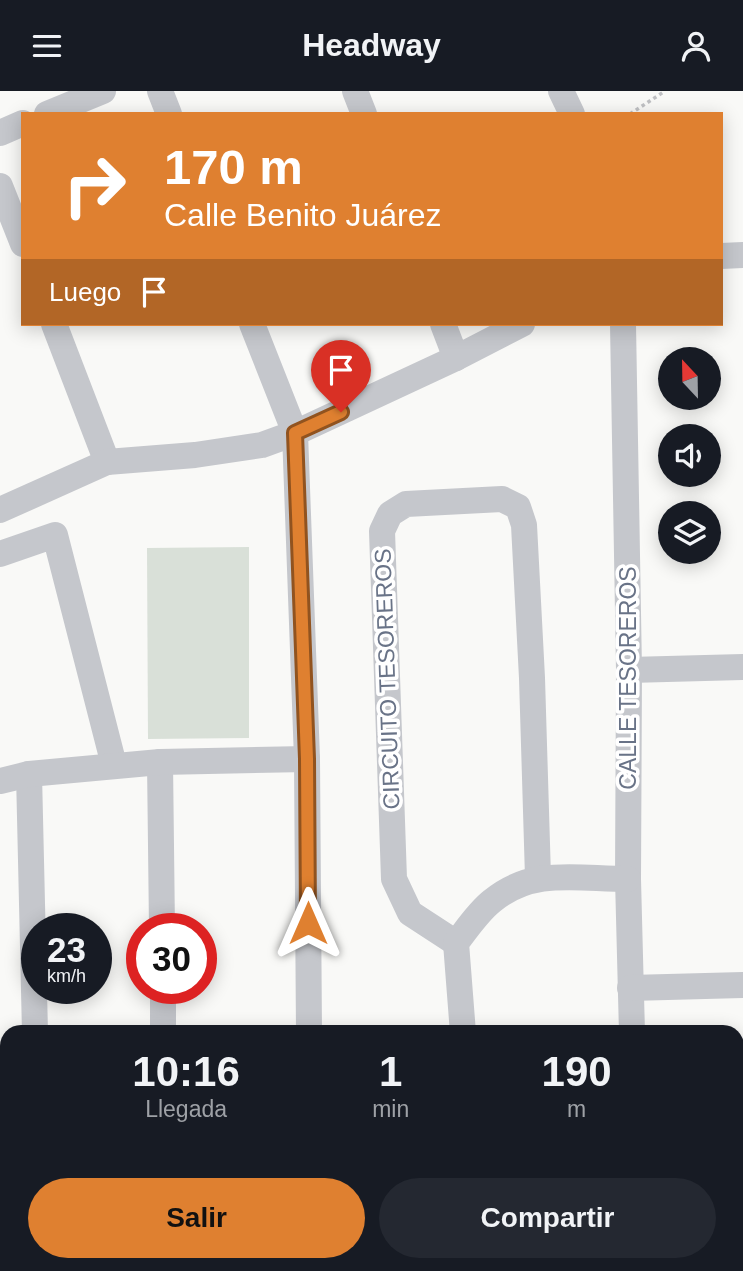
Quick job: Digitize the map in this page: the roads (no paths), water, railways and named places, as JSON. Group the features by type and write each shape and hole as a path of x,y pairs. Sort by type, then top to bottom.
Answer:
{"street":[{"path":"52,112 103,91"},
{"path":"160,91 168,112"},
{"path":"355,91 362,112"},
{"path":"562,91 571,112"},
{"path":"0,132 21,124"},
{"path":"0,186 21,239"},
{"path":"723,256 743,255"},
{"path":"55,326 107,462"},
{"path":"253,326 295,433 307,759 309,1025"},
{"path":"444,326 457,358"},
{"path":"0,510 107,462 195,456 262,445 295,433 457,358 518,326"},
{"name":"CALLE TESOREROS","path":"623,326 632,1025"},
{"name":"CIRCUITO TESOREROS","path":"456,943 410,913 394,880 382,531 390,514 406,504 502,499 518,507 524,525 538,877"},
{"path":"0,554 55,535 114,765"},
{"path":"629,670 743,667"},
{"path":"1,773 29,774 160,762 307,759"},
{"path":"160,762 162,913"},
{"path":"29,774 35,1025"},
{"path":"462,1025 456,943 490,902 513,885 538,877 628,879"},
{"path":"631,988 743,985"},
{"path":"163,1004 163,1025"}]}
